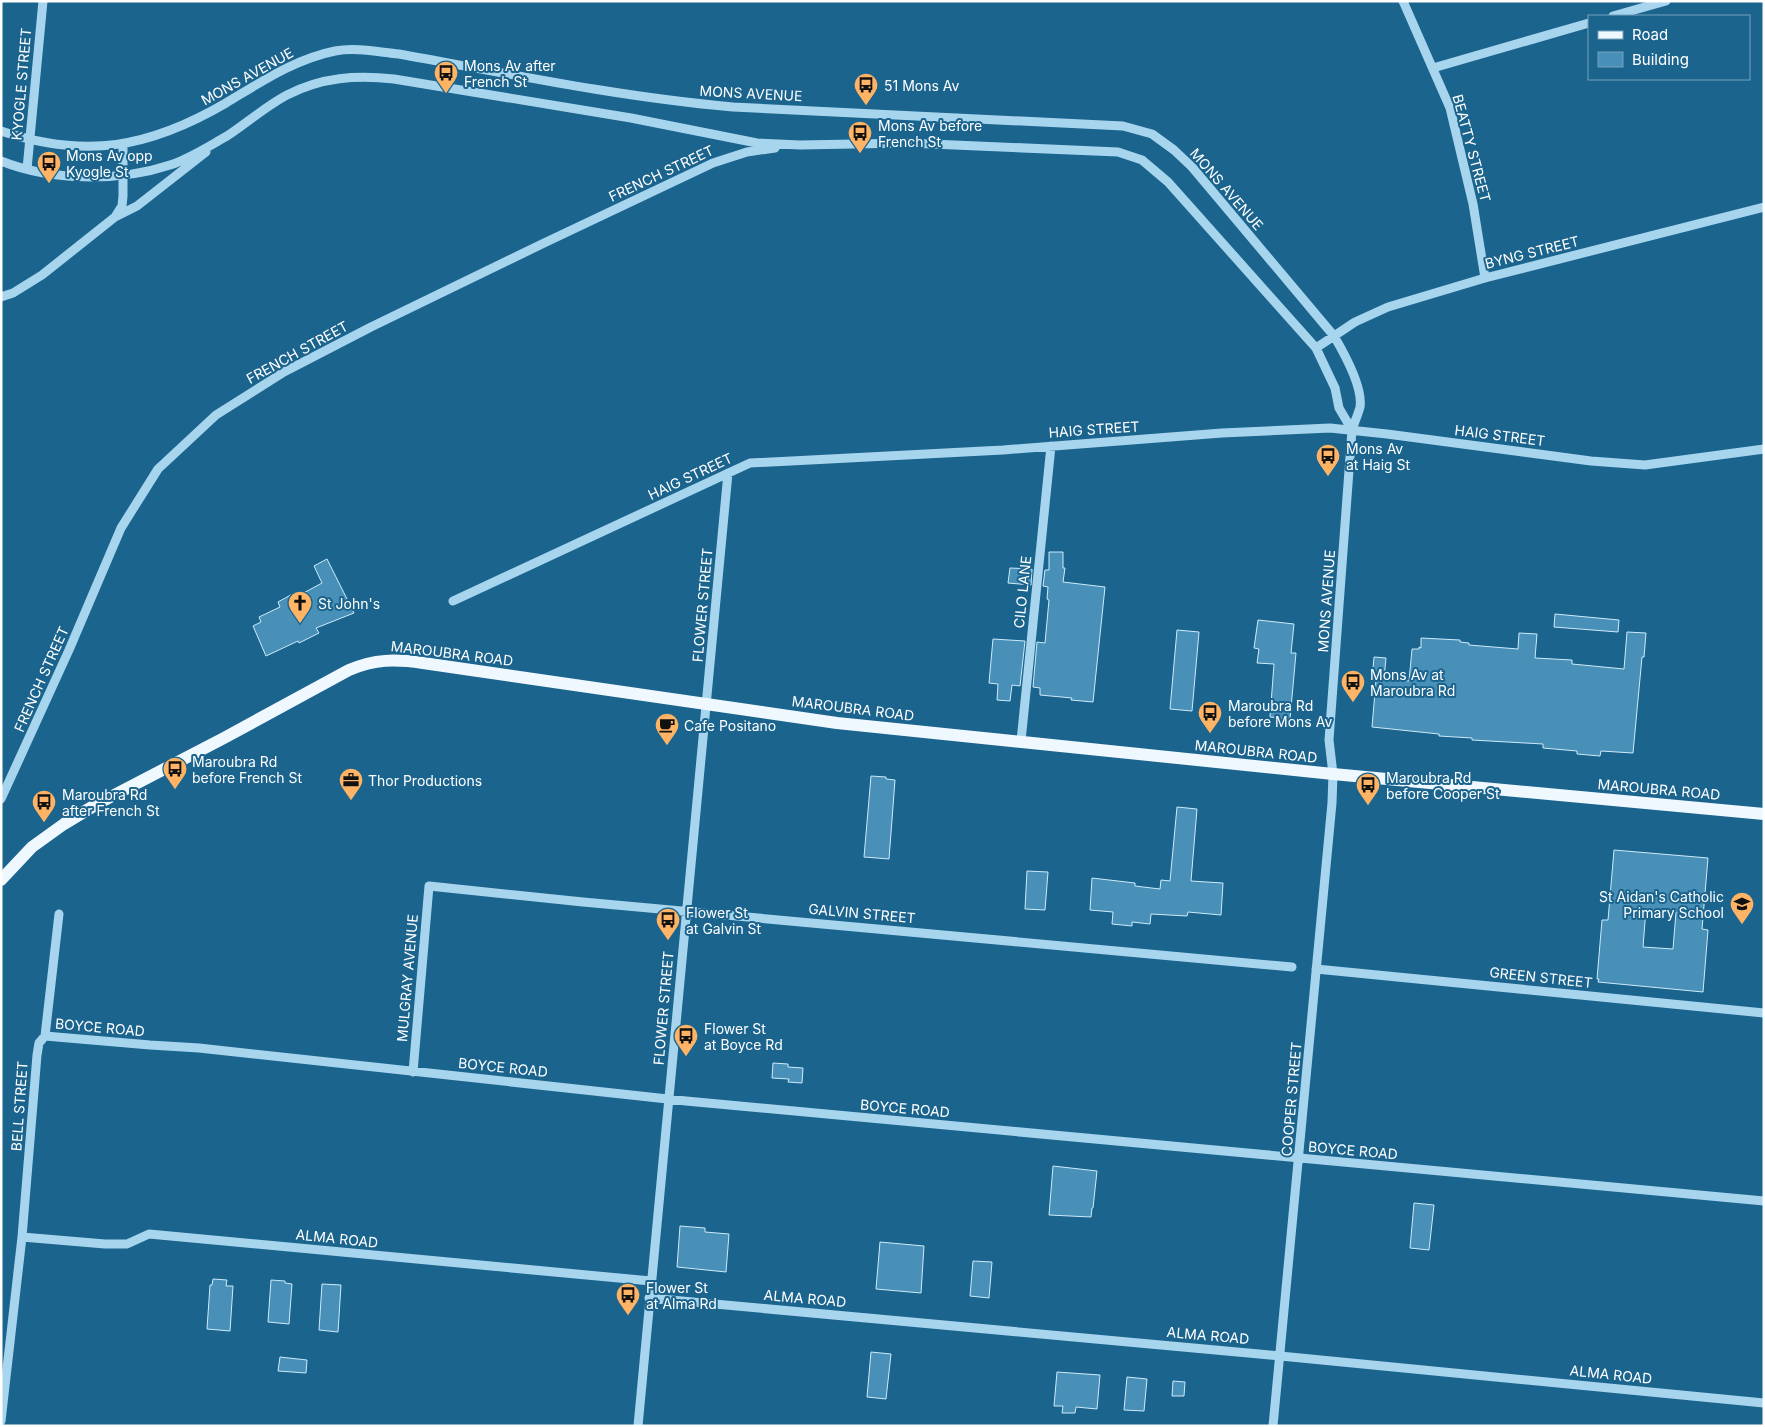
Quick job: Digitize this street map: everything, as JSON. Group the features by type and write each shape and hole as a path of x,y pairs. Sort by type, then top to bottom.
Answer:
{"main road":[{"name":"MAROUBRA ROAD","path":"1,880 32,848 64,824 97,804 364,664 384,660 423,662 837,723 1333,774 1764,814"}],"street":[{"name":"KYOGLE STREET","path":"27,169 42,1"},
{"name":"BEATTY STREET","path":"1403,1 1433,68 1452,118 1473,204 1485,278"},
{"path":"1617,15 1666,1"},
{"path":"1433,68 1588,23"},
{"name":"MONS AVENUE","path":"1,131 30,140 63,146 95,147 123,144 161,134 193,121 274,73 304,59 337,51 356,50 399,54 672,102 733,107 1123,126 1152,134 1174,150 1192,167 1334,336 1349,361 1358,391 1360,406 1352,430 1329,740 1333,774"},
{"path":"1,297 12,293 42,275 115,217 137,206 228,135 286,96 319,82 357,76 394,79 631,118 757,143 800,145 901,143 1087,150 1118,152 1142,160 1168,182 1316,348 1334,388 1339,408 1352,430"},
{"path":"1,160 27,169 72,176 123,175 146,172 171,165 228,135"},
{"path":"115,217 122,206 123,144"},
{"name":"FRENCH STREET","path":"1,799 70,650 121,528 158,470 216,415 284,372 371,327 713,163 746,152 800,145"},
{"name":"BYNG STREET","path":"1316,348 1355,322 1388,307 1485,278 1764,207"},
{"name":"HAIG STREET","path":"453,601 750,463 1051,446 1222,433 1330,428 1591,461 1645,465 1764,449"},
{"name":"CILO LANE","path":"1021,741 1051,446"},
{"name":"FLOWER STREET","path":"638,1426 728,474"},
{"name":"COOPER STREET","path":"1273,1426 1333,774"},
{"name":"GALVIN STREET","path":"429,886 686,912 1292,967"},
{"name":"MULGRAY AVENUE","path":"413,1072 429,886"},
{"name":"BELL STREET","path":"1,1421 22,1236 37,1055 39,1044 45,1036 59,914"},
{"name":"GREEN STREET","path":"1316,969 1764,1013"},
{"name":"BOYCE ROAD","path":"45,1036 209,1048 413,1072 669,1098 1299,1159 1764,1201"},
{"name":"ALMA ROAD","path":"22,1236 105,1244 127,1244 149,1234 651,1281"},
{"name":"ALMA ROAD","path":"649,1298 1764,1403"}],"building":[{"path":"1049,552 1063,552 1063,568 1065,568 1063,582 1105,587 1093,702 1040,695 1040,688 1033,687 1037,642 1045,643 1049,600 1047,599 1048,587 1043,586 1045,570 1049,570"},
{"path":"327,559 354,613 316,628 319,633 266,656 253,626 261,622 259,617 280,607 278,602 296,592 298,596 322,583 314,566"},
{"path":"1010,568 1032,569 1031,585 1008,583"},
{"path":"1555,614 1619,620 1618,632 1554,627"},
{"path":"1258,620 1294,624 1291,653 1296,653 1290,719 1270,717 1274,664 1257,663 1259,649 1254,648"},
{"path":"1177,630 1199,632 1192,711 1170,709"},
{"path":"1627,632 1646,633 1633,753 1601,751 1600,756 1577,754 1577,751 1543,748 1543,744 1472,740 1472,738 1439,736 1439,734 1372,727 1376,680 1372,680 1374,657 1386,658 1384,679 1409,681 1412,649 1421,648 1421,638 1460,640 1460,642 1469,643 1469,645 1518,649 1519,633 1537,634 1535,658 1572,660 1572,664 1624,669"},
{"path":"993,639 1025,641 1020,686 1012,685 1010,701 997,700 998,684 989,683"},
{"path":"871,776 895,780 889,859 864,857"},
{"path":"1177,807 1197,809 1191,881 1223,883 1221,915 1188,912 1187,916 1151,914 1150,924 1132,922 1132,926 1112,924 1113,912 1090,910 1092,878 1135,883 1135,886 1160,889 1161,880 1170,881"},
{"path":"1614,850 1708,858 1702,929 1708,930 1703,992 1598,982 1602,920 1608,920","holes":["1646,909 1676,912 1673,949 1643,947"]},
{"path":"1027,871 1048,872 1045,910 1025,909"},
{"path":"773,1063 803,1068 802,1083 788,1082 789,1079 772,1078"},
{"path":"1053,1166 1097,1171 1091,1217 1049,1215"},
{"path":"1414,1203 1434,1205 1429,1250 1410,1248"},
{"path":"680,1226 705,1228 705,1232 729,1234 726,1272 677,1267"},
{"path":"880,1242 924,1246 921,1293 876,1289"},
{"path":"973,1261 992,1262 989,1298 970,1296"},
{"path":"213,1279 227,1280 226,1286 233,1286 230,1331 207,1329 210,1285 212,1285"},
{"path":"271,1280 285,1281 285,1283 292,1284 289,1324 268,1322"},
{"path":"322,1284 341,1285 338,1332 319,1330"},
{"path":"871,1352 891,1354 886,1399 867,1397"},
{"path":"280,1357 307,1360 306,1373 278,1371"},
{"path":"1057,1372 1100,1375 1097,1409 1076,1407 1075,1413 1062,1413 1063,1406 1054,1406"},
{"path":"1127,1377 1147,1379 1144,1411 1124,1410"},
{"path":"1173,1381 1185,1382 1184,1396 1172,1396"}],"place":[{"name":"Mons Av after French St","path":"446,94"},
{"name":"51 Mons Av","path":"866,106"},
{"name":"Mons Av before French St","path":"860,154"},
{"name":"Mons Av opp Kyogle St","path":"49,184"},
{"name":"Mons Av at Haig St","path":"1328,477"},
{"name":"St John's","path":"300,624"},
{"name":"Mons Av at Maroubra Rd","path":"1353,703"},
{"name":"Maroubra Rd before Mons Av","path":"1210,734"},
{"name":"Cafe Positano","path":"667,746"},
{"name":"Maroubra Rd before French St","path":"175,790"},
{"name":"Thor Productions","path":"351,801"},
{"name":"Maroubra Rd before Cooper St","path":"1368,806"},
{"name":"Maroubra Rd after French St","path":"44,823"},
{"name":"St Aidan's Catholic Primary School","path":"1742,925"},
{"name":"Flower St at Galvin St","path":"668,941"},
{"name":"Flower St at Boyce Rd","path":"686,1057"},
{"name":"Flower St at Alma Rd","path":"628,1316"}]}
